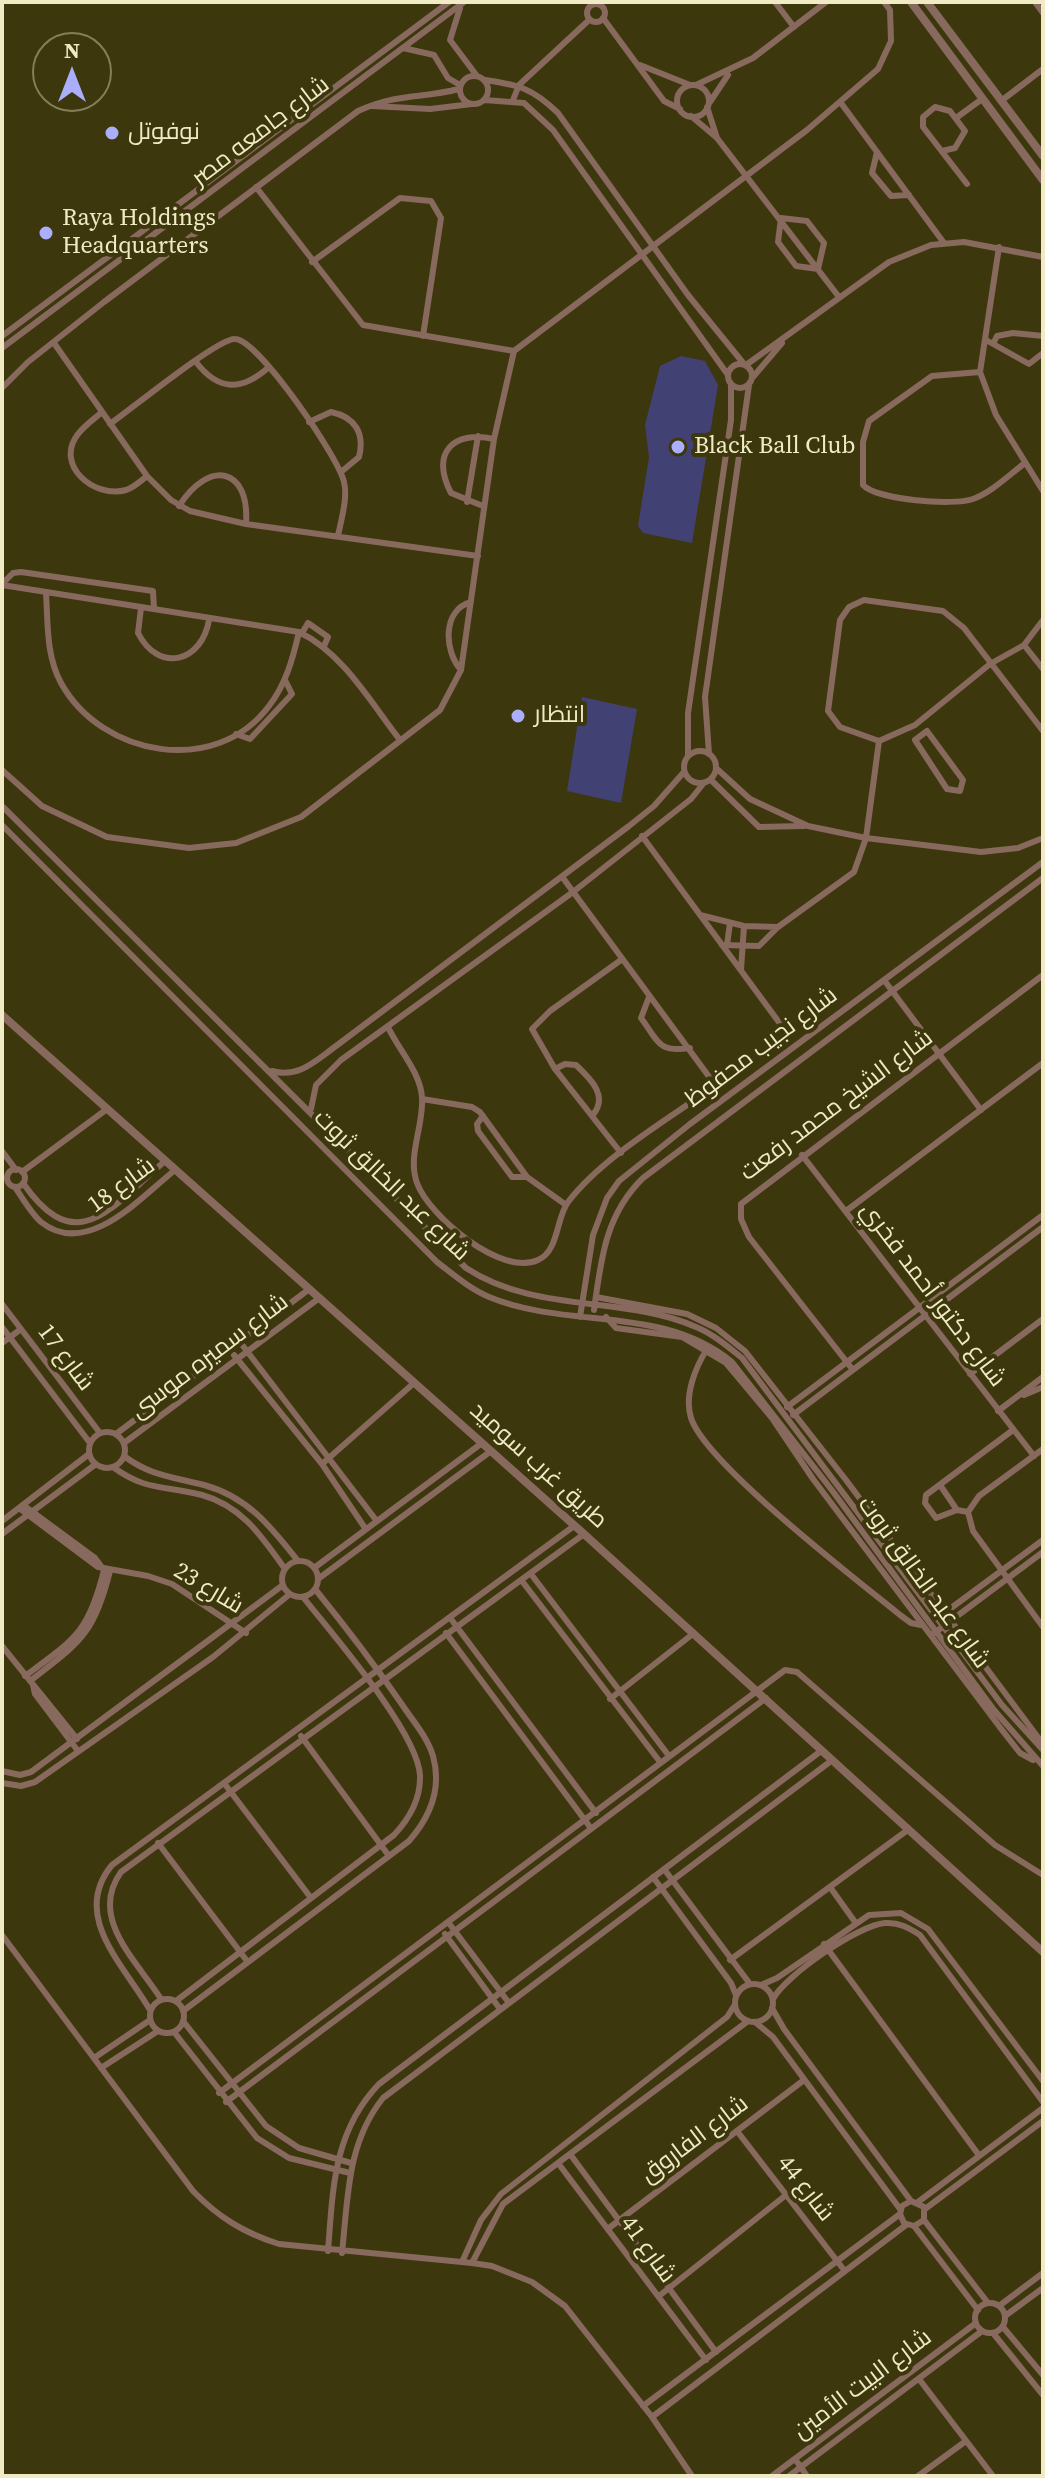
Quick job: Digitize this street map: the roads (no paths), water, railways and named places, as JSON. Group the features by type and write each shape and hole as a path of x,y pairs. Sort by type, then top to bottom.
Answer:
{"street":[{"name":"شارع جامعه مصر","path":"2,336 449,2"},
{"name":"شارع جامعه مصر","path":"2,348 464,2"},
{"path":"464,2 455,15 450,40 477,76"},
{"path":"775,2 794,27"},
{"path":"680,109 678,94 693,85 730,72 826,2"},
{"path":"2,770 42,806 107,837 189,848 236,843 301,817 440,710 461,670 494,439 514,351 841,103 887,56 892,24 884,2"},
{"path":"911,2 1043,180"},
{"path":"927,2 1042,153"},
{"path":"1035,2 1043,13"},
{"path":"589,20 588,8 597,3 604,9 603,18 664,101 691,116 717,138 839,297"},
{"path":"589,20 595,22 603,18"},
{"path":"513,100 519,85 589,20"},
{"path":"403,48 434,55 448,78 460,87 462,97 472,104"},
{"path":"640,65 705,90 717,138"},
{"path":"1001,101 1043,69"},
{"path":"691,116 701,114 730,72"},
{"path":"2,388 54,343 256,187 369,106 387,98 431,96 460,87 469,76 519,85 538,93 558,113 652,245 753,377"},
{"path":"484,100 488,93 485,80"},
{"path":"956,118 982,99"},
{"path":"269,1070 282,1074 301,1071 332,1049 563,878 654,806 684,772 688,755 688,713 731,420 728,375 553,130 524,103 484,100 457,109 369,106"},
{"path":"841,103 944,243"},
{"path":"942,151 955,148 964,138 965,131 956,118 940,107 930,109 923,117 923,127 967,184"},
{"path":"877,152 872,173 891,196 909,195"},
{"path":"1022,153 1042,153"},
{"path":"256,187 363,325 514,351"},
{"path":"312,262 400,198 431,201 441,218 423,336"},
{"path":"781,218 778,242 796,266 818,269"},
{"path":"781,218 807,221 824,243 818,269"},
{"path":"728,375 733,366 745,365 785,340 889,262 944,243 999,247 1043,257"},
{"path":"999,247 990,341 980,372 996,415 1043,491"},
{"path":"990,341 996,336 1013,333 1043,336"},
{"path":"110,424 232,338 249,344 309,422 341,472 345,488 338,536"},
{"path":"785,340 749,385 705,697 709,754 716,768 738,790 778,814 808,826 866,838 998,852 1043,838"},
{"path":"990,341 1029,364 1043,353"},
{"path":"54,343 147,476 179,506 202,516 246,524 478,556"},
{"path":"196,362 205,374 230,387 249,383 269,367"},
{"path":"980,372 932,376 869,421 863,442 863,485 879,496 966,501 983,494 1025,463"},
{"path":"731,385 742,389 749,385"},
{"path":"102,412 77,434 72,445 73,466 79,476 95,488 118,491 128,490 147,476"},
{"path":"309,422 331,412 354,422 360,432 359,457 341,472"},
{"path":"483,506 451,493 441,472 442,463 458,440 478,436 494,439"},
{"path":"467,502 478,436"},
{"path":"1035,477 1043,471"},
{"path":"179,506 197,481 215,475 230,479 240,488 248,505 246,524"},
{"path":"2,585 13,573 21,572 153,591 154,609"},
{"path":"2,585 301,633 324,646 400,740"},
{"path":"46,593 47,635 62,684 98,724 142,747 168,752 198,748 236,734 269,706 285,680 301,633 308,623 328,637 324,646"},
{"path":"1043,620 1024,645 990,664 915,725 879,741 840,727 828,711 840,620 849,607 864,600 943,611 964,628 990,664 1043,731"},
{"path":"461,670 448,650 452,615 458,606 471,602"},
{"path":"141,608 137,620 144,645 166,658 179,658 199,646 207,634 209,620"},
{"path":"1024,645 1043,669"},
{"path":"236,734 250,739 260,733 292,694 285,680"},
{"path":"915,725 921,734"},
{"path":"927,731 963,780 960,791 947,789 915,740 921,734 927,731"},
{"path":"725,945 744,948 763,944 778,927 854,872 866,838 879,741"},
{"path":"688,755 701,751 709,754"},
{"path":"311,1111 316,1085 341,1060 573,892 691,799 703,784 711,780 716,768"},
{"path":"684,772 691,781 703,784"},
{"path":"711,780 759,827 808,826"},
{"path":"732,798 738,790"},
{"name":"شارع عبد الخالق ثروت","path":"2,806 466,1268 501,1286 672,1319 697,1327 742,1358 786,1408 941,1616 1002,1705 1043,1750"},
{"name":"شارع عبد الخالق ثروت","path":"2,825 437,1262 489,1297 580,1317 606,1317 668,1327 712,1346 732,1362 925,1626 1019,1742 1042,1765"},
{"path":"642,836 781,1025"},
{"name":"شارع نجيب محفوظ","path":"580,1317 598,1216 619,1181 1043,862"},
{"path":"388,1027 416,1077 422,1099 415,1159 417,1183 431,1203 467,1239 490,1254 511,1261 534,1262 549,1250 566,1205 621,1153 708,1087 710,1074 621,960 563,878"},
{"name":"شارع نجيب محفوظ","path":"593,1318 605,1239 630,1191 1043,878"},
{"path":"700,915 744,926 778,927"},
{"path":"725,945 730,923"},
{"path":"741,970 744,926"},
{"path":"495,927 502,941"},
{"path":"621,960 533,1026 535,1039 555,1069 621,1153"},
{"path":"151,977 162,965"},
{"name":"شارع الشيخ محمد رفعت","path":"853,1370 749,1237 741,1219 745,1198 1043,976"},
{"path":"884,980 981,1110"},
{"path":"649,997 641,1018 664,1047 672,1051 690,1048"},
{"name":"طريق غرب سوميد","path":"2,1015 694,1633 1043,1952"},
{"path":"332,1049 341,1060"},
{"path":"846,1211 1043,1063"},
{"path":"555,1069 565,1064 576,1065 600,1094 601,1103 592,1116"},
{"path":"422,1099 472,1107 483,1116 527,1177 566,1205"},
{"path":"4,1181 107,1109"},
{"path":"483,1116 477,1124 478,1131 501,1164 512,1177 527,1177"},
{"path":"2,1151 19,1171 23,1183 14,1187"},
{"name":"شارع دكتور أحمد فخري","path":"802,1155 1034,1456"},
{"name":"شارع 18","path":"23,1183 47,1214 74,1223 87,1221 111,1207 165,1161"},
{"name":"شارع 18","path":"4,1181 14,1187 39,1220 50,1228 73,1234 86,1233 118,1216 175,1170"},
{"path":"606,1317 616,1328 682,1337 707,1349 726,1363 774,1417 1043,1215"},
{"path":"779,1425 1043,1227"},
{"name":"شارع سميره موسى","path":"116,1434 308,1290"},
{"path":"596,1297 702,1320 745,1351 786,1408"},
{"name":"شارع سميره موسى","path":"124,1443 318,1299"},
{"name":"شارع 17","path":"2,1304 100,1433"},
{"path":"2,1327 13,1318"},
{"path":"970,1374 1043,1319"},
{"name":"شارع 17","path":"2,1327 90,1443"},
{"path":"2,1343 21,1329"},
{"path":"240,1342 331,1456 376,1520"},
{"path":"230,1349 322,1464 365,1528"},
{"path":"707,1349 697,1364 689,1398 690,1415 708,1447 802,1534 911,1623 925,1626 941,1616 1043,1540"},
{"path":"998,1411 1043,1377"},
{"path":"322,1464 414,1383"},
{"path":"1013,1399 1043,1387"},
{"path":"287,1421 297,1414"},
{"path":"968,1512 957,1510 936,1518 925,1503 926,1495 1013,1430"},
{"path":"113,1467 124,1456 124,1443 116,1434 100,1433 90,1443 89,1454 96,1464 113,1467 150,1487 204,1496 232,1508 255,1527 285,1569 283,1585 290,1594 303,1597 366,1679 371,1687 403,1733 417,1761 419,1788 411,1814 381,1846 176,2001 161,1999 116,1933 107,1906 113,1882 121,1872 302,1737 371,1687 383,1678 448,1635 584,1534"},
{"path":"314,1568 482,1443"},
{"path":"1043,1449 979,1496 968,1512 973,1531 1043,1627"},
{"path":"318,1579 491,1451"},
{"path":"2,1521 89,1454"},
{"path":"124,1456 164,1478 204,1485 236,1498 265,1518 298,1561 314,1568 318,1579 315,1589 303,1597"},
{"path":"2,1534 96,1464"},
{"path":"940,1485 957,1510"},
{"path":"21,1507 107,1570 93,1610 81,1631 29,1681"},
{"path":"158,2031 150,2020 150,2010 103,1938 94,1907 104,1874 152,1835 441,1627 574,1526"},
{"path":"933,1634 1043,1552"},
{"path":"285,1569 298,1561"},
{"name":"شارع 23","path":"107,1570 148,1576 172,1584 246,1633"},
{"path":"531,1574 669,1756"},
{"path":"522,1581 660,1762"},
{"path":"2,1771 20,1775 31,1772 283,1585"},
{"path":"183,2011 409,1841 428,1816 436,1786 432,1756 415,1724 378,1670 315,1589"},
{"path":"2,1783 21,1786 35,1782 246,1633 290,1594"},
{"path":"556,1623 565,1617"},
{"path":"451,1619 601,1818"},
{"path":"946,1624 1043,1744"},
{"path":"441,1627 590,1827"},
{"path":"610,1699 694,1633"},
{"path":"575,1649 583,1642"},
{"path":"2,1646 80,1749"},
{"path":"219,2093 785,1670 797,1672 995,1845 1043,1875"},
{"path":"226,2102 601,1818 766,1698"},
{"path":"631,1724 640,1718"},
{"path":"403,1733 415,1724"},
{"path":"296,1729 389,1856"},
{"path":"328,2251 336,2159 349,2124 367,2096 821,1751"},
{"path":"417,1761 432,1756"},
{"path":"342,2253 351,2163 361,2130 383,2098 831,1761"},
{"path":"224,1783 311,1898"},
{"path":"730,1960 909,1829"},
{"path":"152,1835 247,1961"},
{"path":"664,1869 750,1984"},
{"path":"462,2262 494,2202 556,2149 727,2017 734,2006 736,1995 731,1983 653,1877"},
{"path":"336,1879 344,1890"},
{"path":"830,1887 855,1922"},
{"path":"736,1995 750,1984 761,1985 855,1922 885,1912 916,1919 928,1929 995,2013 1043,2081"},
{"path":"448,1922 509,2003"},
{"path":"472,2263 497,2211 564,2158 752,2022 766,2018 782,1985 829,1951 873,1925 898,1924 920,1935 1043,2102"},
{"path":"440,1928 500,2009"},
{"path":"2,1935 193,2191 213,2212 256,2236 342,2253 472,2263 512,2273 550,2293 565,2306 652,2417 692,2476"},
{"path":"824,1944 978,2154"},
{"path":"761,1985 773,1999"},
{"path":"150,2010 161,1999"},
{"path":"176,2001 183,2011 183,2021 238,2092 276,2134 299,2148 351,2163"},
{"path":"734,2006 739,2015 773,2037 900,2212 978,2310"},
{"path":"772,2008 784,2029 915,2201 925,2209"},
{"path":"985,2020 995,2013"},
{"path":"94,2058 150,2020"},
{"path":"174,2032 183,2021"},
{"path":"101,2068 158,2031 174,2032"},
{"path":"174,2032 247,2130 289,2158 350,2173"},
{"name":"شارع الفاروق","path":"609,2228 804,2080"},
{"path":"643,2406 836,2259 1043,2108"},
{"path":"993,2333 1003,2327 1005,2316 999,2306 988,2303 924,2220 925,2209 1043,2121"},
{"name":"شارع 44","path":"737,2131 844,2270"},
{"path":"556,2149 564,2158"},
{"name":"شارع 41","path":"564,2158 619,2220 669,2288 711,2356"},
{"name":"شارع 41","path":"564,2158 609,2228 659,2296 711,2356"},
{"path":"659,2296 786,2195"},
{"path":"652,2417 844,2270 910,2225 924,2220"},
{"path":"999,2306 1043,2273"},
{"path":"1005,2316 1043,2288"},
{"path":"988,2303 978,2310 976,2323 982,2331 993,2333 1043,2395"},
{"name":"شارع البيت الأمين","path":"772,2476 976,2323"},
{"path":"1003,2327 1043,2375"},
{"name":"شارع البيت الأمين","path":"791,2475 982,2331"},
{"path":"711,2356 719,2364"},
{"path":"919,2379 993,2476"},
{"path":"918,2476 966,2441"},
{"path":"795,2459 807,2476"},
{"path":"785,2466 791,2475"}],"place":[{"name":"نوفوتل","path":"112,133"},
{"name":"Raya Holdings Headquarters","path":"46,233"},
{"name":"Black Ball Club","path":"678,447"},
{"name":"انتظار","path":"518,716"}]}
